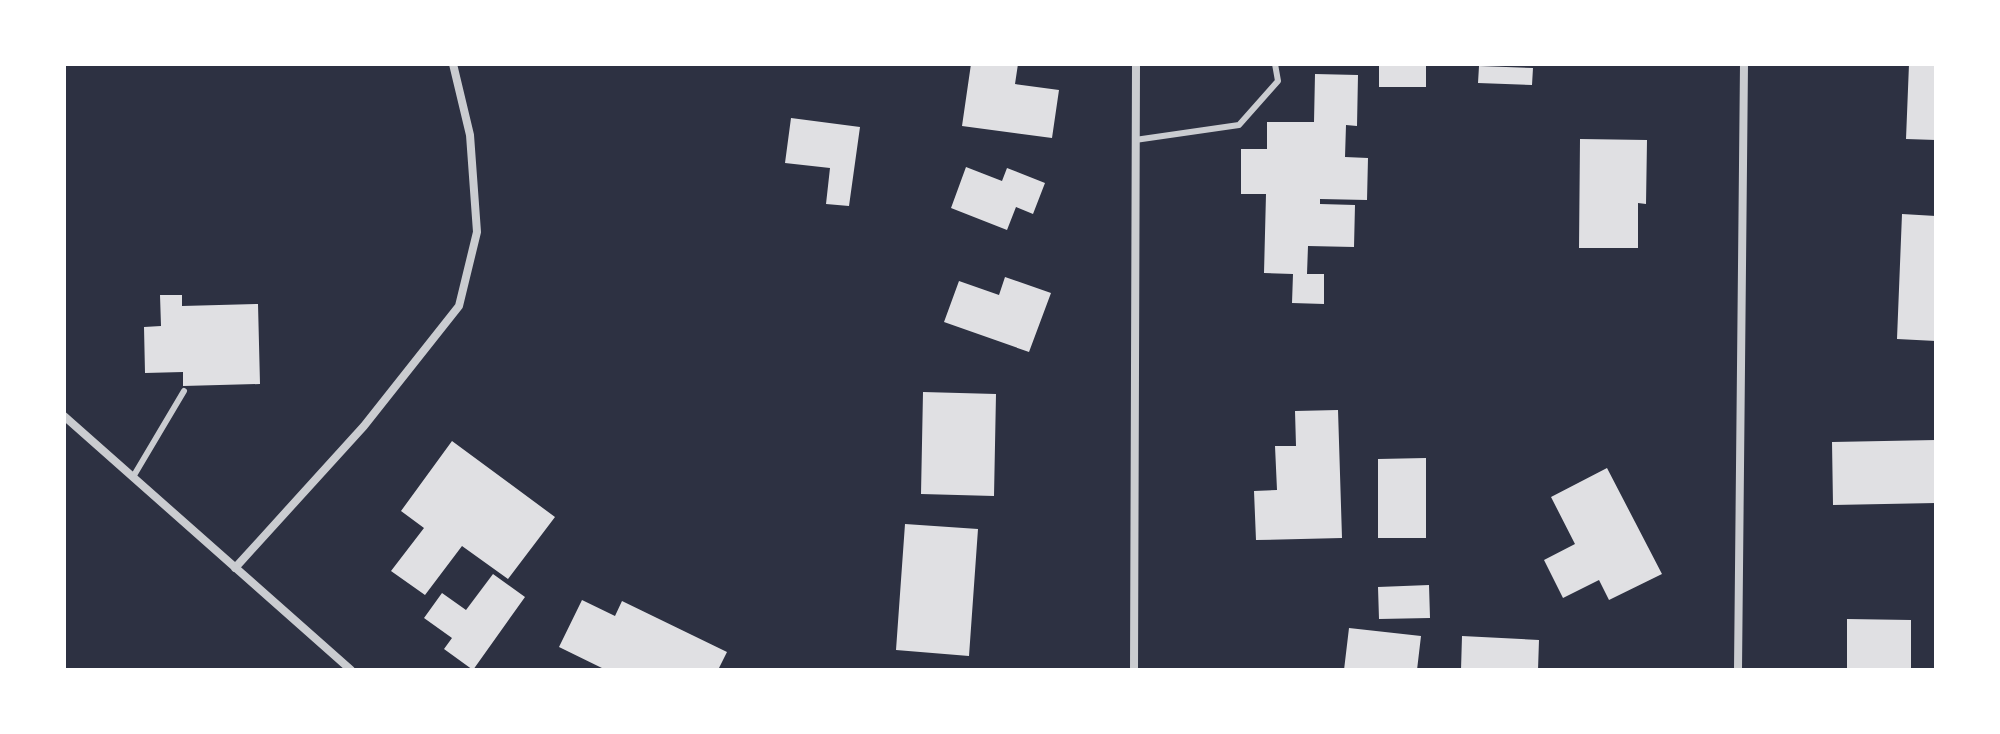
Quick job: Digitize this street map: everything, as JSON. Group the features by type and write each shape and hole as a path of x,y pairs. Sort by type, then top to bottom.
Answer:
{"street":[{"path":"235,568 364,426 459,306 477,232 470,135 453,64"},
{"path":"1134,670 1136,64"},
{"path":"1738,670 1744,64"},
{"path":"64,416 351,670"}],"lane":[{"path":"1135,140 1239,125 1278,81 1275,64"},
{"path":"133,477 184,391"}],"building":[{"path":"971,64 1018,64 1015,84 1059,90 1052,138 962,126"},
{"path":"1379,64 1426,64 1426,87 1379,87"},
{"path":"1909,64 1936,64 1936,140 1906,139"},
{"path":"1479,66 1533,68 1532,85 1478,83"},
{"path":"1315,74 1358,75 1357,126 1346,125 1345,157 1368,158 1367,200 1320,199 1320,204 1355,205 1354,247 1308,246 1307,274 1324,274 1324,304 1292,303 1293,274 1264,273 1266,194 1241,194 1241,149 1267,149 1267,122 1314,122"},
{"path":"791,118 860,127 849,206 826,204 830,168 785,163"},
{"path":"1580,139 1647,140 1646,204 1638,203 1638,248 1579,248"},
{"path":"966,167 1002,181 1007,168 1045,183 1033,214 1016,207 1007,230 951,208"},
{"path":"1902,214 1936,216 1936,341 1897,339"},
{"path":"1005,277 1051,293 1029,352 944,322 959,281 999,295"},
{"path":"160,295 182,295 182,306 258,304 260,384 183,386 183,372 145,373 144,327 161,326"},
{"path":"923,392 996,394 994,496 921,494"},
{"path":"1338,410 1342,538 1256,540 1254,491 1277,490 1275,446 1296,446 1295,411"},
{"path":"1936,440 1936,503 1833,505 1832,442"},
{"path":"452,441 555,517 508,579 462,546 425,595 391,571 424,528 401,511"},
{"path":"1426,458 1426,538 1378,538 1378,459"},
{"path":"1607,468 1662,574 1609,600 1599,580 1563,598 1544,560 1575,544 1551,497"},
{"path":"905,524 978,529 969,656 896,650"},
{"path":"493,574 525,597 473,670 444,649 452,638 424,618 442,593 466,610"},
{"path":"1429,585 1430,618 1379,619 1378,587"},
{"path":"582,600 615,616 622,601 727,652 718,670 606,670 559,647"},
{"path":"1847,619 1911,620 1911,670 1847,670"},
{"path":"1349,628 1421,636 1417,670 1344,670"},
{"path":"1462,636 1539,640 1538,670 1461,670"}]}
